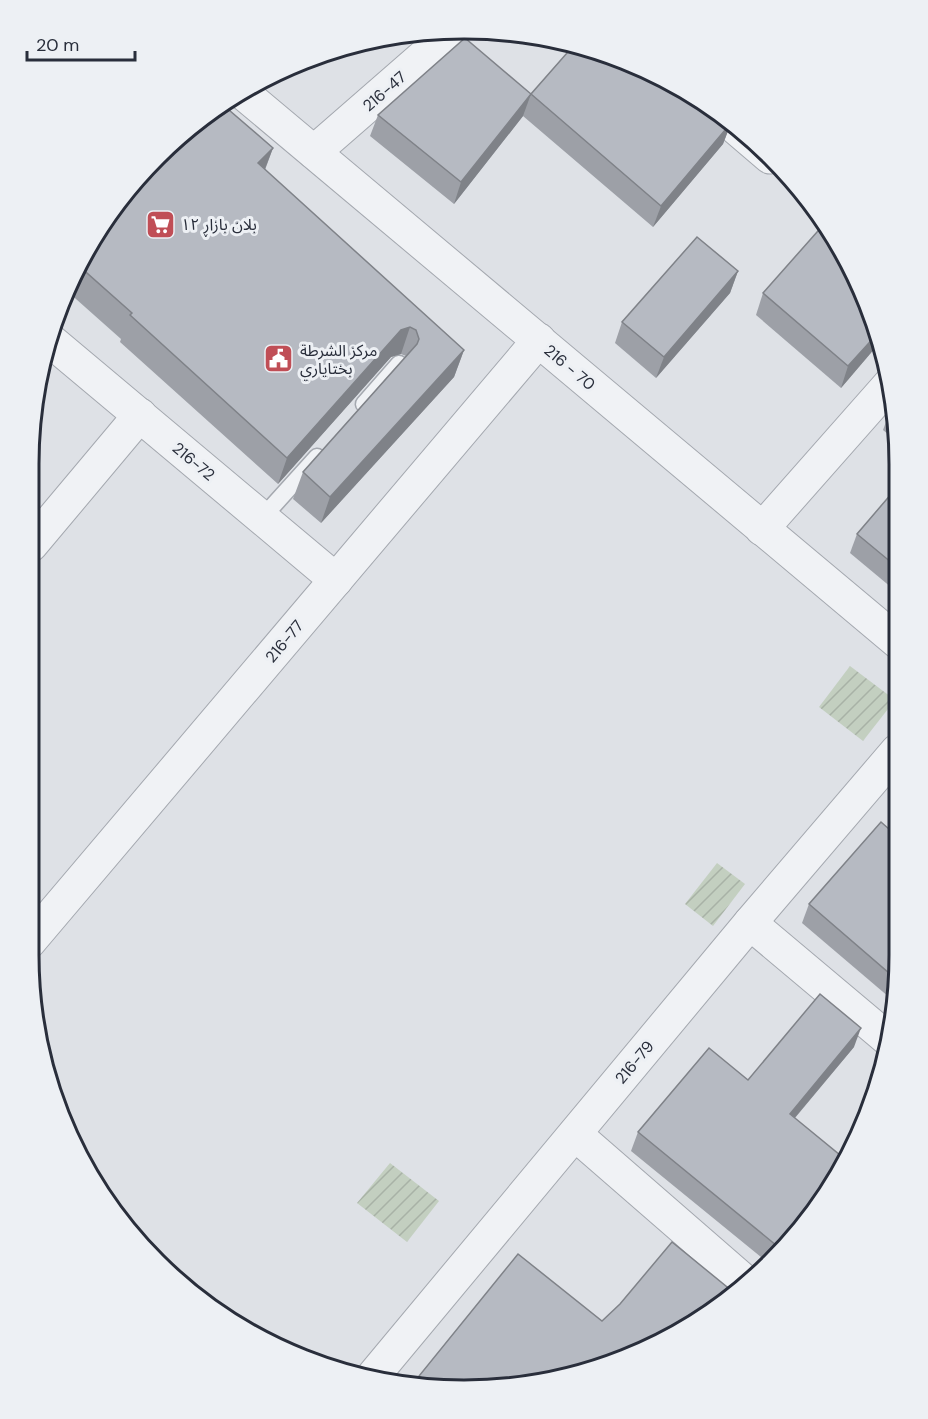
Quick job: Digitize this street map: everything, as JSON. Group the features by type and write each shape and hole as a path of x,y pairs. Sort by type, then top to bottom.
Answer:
{"street":[{"name":"216-47","path":"314,152 443,40"},
{"name":"216 - 70","path":"249,98 889,635"},
{"name":"216-77","path":"39,930 539,340"},
{"name":"216-72","path":"56,345 336,580"},
{"path":"762,529 883,392"},
{"path":"39,535 140,415"},
{"name":"216-79","path":"377,1371 750,923 889,760"},
{"path":"750,923 882,1034"},
{"path":"575,1134 740,1278"}],"lane":[{"path":"354,415 399,364"},
{"path":"262,518 331,441"}],"green space":[{"path":"850,666 889,695 889,708 863,741 819,707"},
{"path":"717,863 745,884 713,926 685,904"},
{"path":"390,1163 439,1201 407,1242 357,1203"}],"building":[{"path":"464,39 531,94 461,182 378,115"},
{"path":"568,52 627,71 652,83 726,129 661,206 531,94"},
{"path":"229,110 273,148 258,163 464,350 330,497 303,472 417,344 419,339 416,330 410,327 401,330 287,458 130,315 132,313 85,272 111,228 144,184 184,144"},
{"path":"818,230 857,301 871,341 848,366 763,293"},
{"path":"697,237 738,271 664,357 622,322"},
{"path":"889,497 889,561 857,534"},
{"path":"881,822 889,829 888,972 809,904"},
{"path":"820,994 861,1028 790,1114 839,1154 801,1214 775,1245 638,1132 709,1048 748,1080"},
{"path":"672,1242 728,1288 700,1308 652,1336 627,1348 574,1366 492,1379 436,1379 419,1376 518,1254 602,1321 620,1304"}],"place":[{"name":"بلان بازاڕ ١٢","path":"160,224"},
{"name":"مركز الشرطة بختاياري","path":"279,359"}]}
